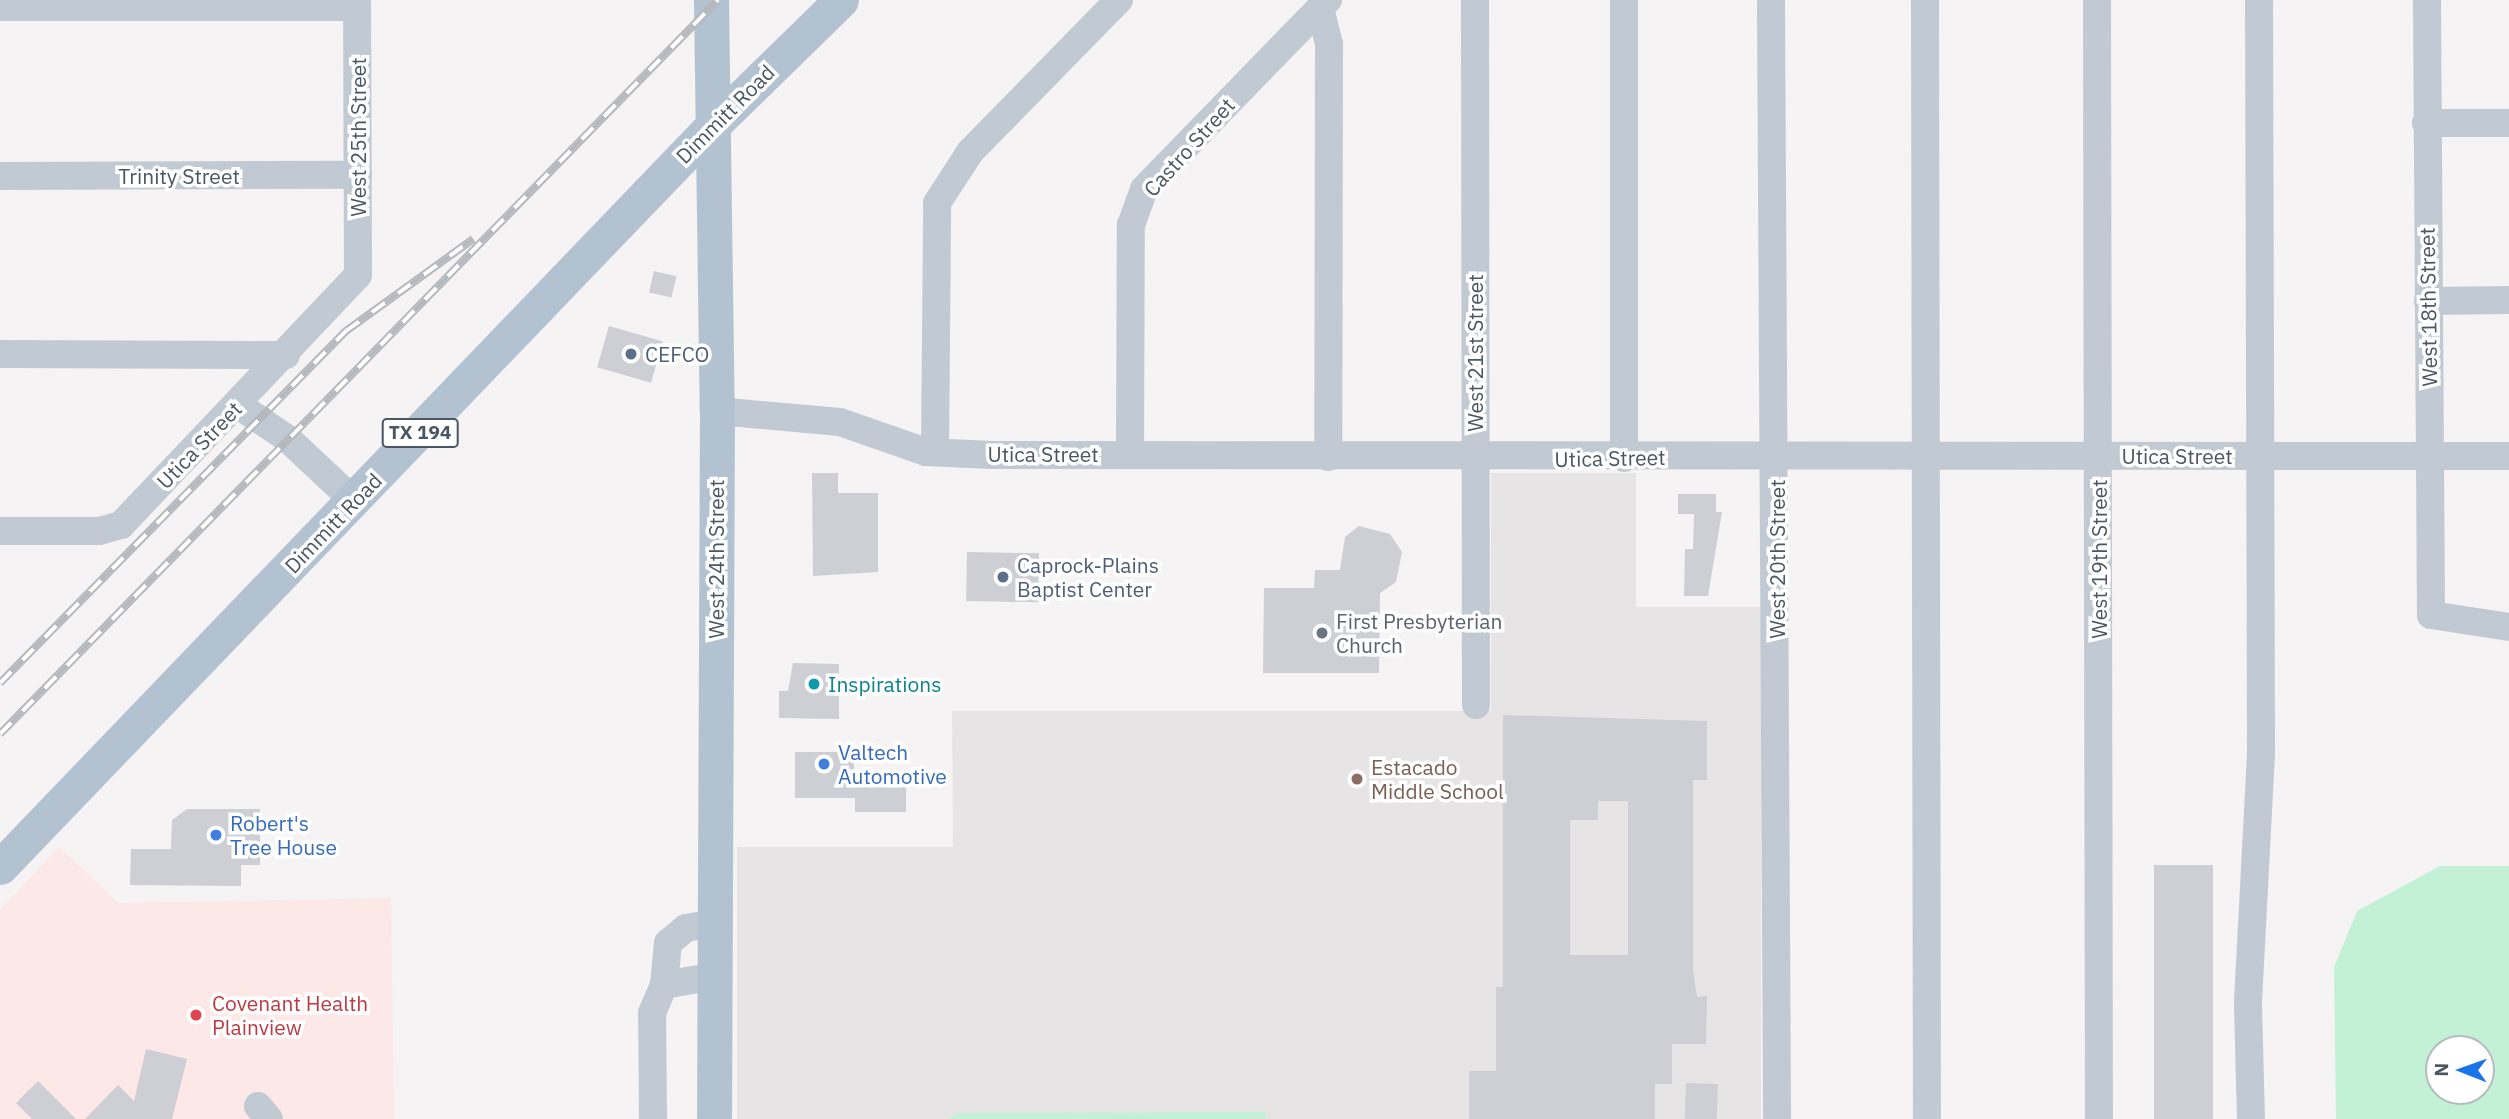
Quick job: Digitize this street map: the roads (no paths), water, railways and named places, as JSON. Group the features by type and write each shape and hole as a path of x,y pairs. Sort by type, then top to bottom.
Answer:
{"main road":[{"name":"West 24th Street","path":"711,0 717,411 714,1119"},
{"name":"Dimmitt Road","path":"0,867 712,126 841,0"}],"street":[{"path":"935,452 937,203 970,152 1118,0"},
{"name":"West 21st Street","path":"1475,0 1476,705"},
{"path":"1624,0 1624,458"},
{"name":"West 20th Street","path":"1771,0 1777,456 1777,1119"},
{"path":"1925,0 1927,1119"},
{"name":"West 19th Street","path":"2097,0 2099,1119"},
{"path":"2251,1119 2261,457 2259,0"},
{"name":"West 18th Street","path":"2427,0 2431,615 2509,627"},
{"path":"0,6 357,3"},
{"name":"West 25th Street","path":"357,3 358,275"},
{"path":"1324,4 1329,45 1328,457"},
{"name":"Castro Street","path":"1130,455 1131,225 1144,189 1324,4"},
{"path":"2426,123 2509,123"},
{"name":"Trinity Street","path":"0,176 358,175"},
{"name":"Utica Street","path":"0,531 99,531 121,525 286,355 358,275"},
{"path":"2428,301 2509,300"},
{"path":"0,354 286,355"},
{"path":"238,405 288,439 354,501"},
{"name":"Utica Street","path":"717,411 839,422 935,452 1475,460 1777,456 2509,456"},
{"path":"653,1119 652,1013 664,985 668,943 686,928 715,923"},
{"path":"664,985 715,976"}],"railway":[{"path":"0,734 718,0"},
{"path":"0,683 346,331 473,239"}],"place":[{"name":"CEFCO","path":"631,354"},
{"name":"Caprock-Plains Baptist Center","path":"1003,577"},
{"name":"First Presbyterian Church","path":"1322,633"},
{"name":"Inspirations","path":"814,684"},
{"name":"Valtech Automotive","path":"824,764"},
{"name":"Estacado Middle School","path":"1357,779"},
{"name":"Robert's Tree House","path":"216,835"},
{"name":"Covenant Health Plainview","path":"196,1015"}]}
